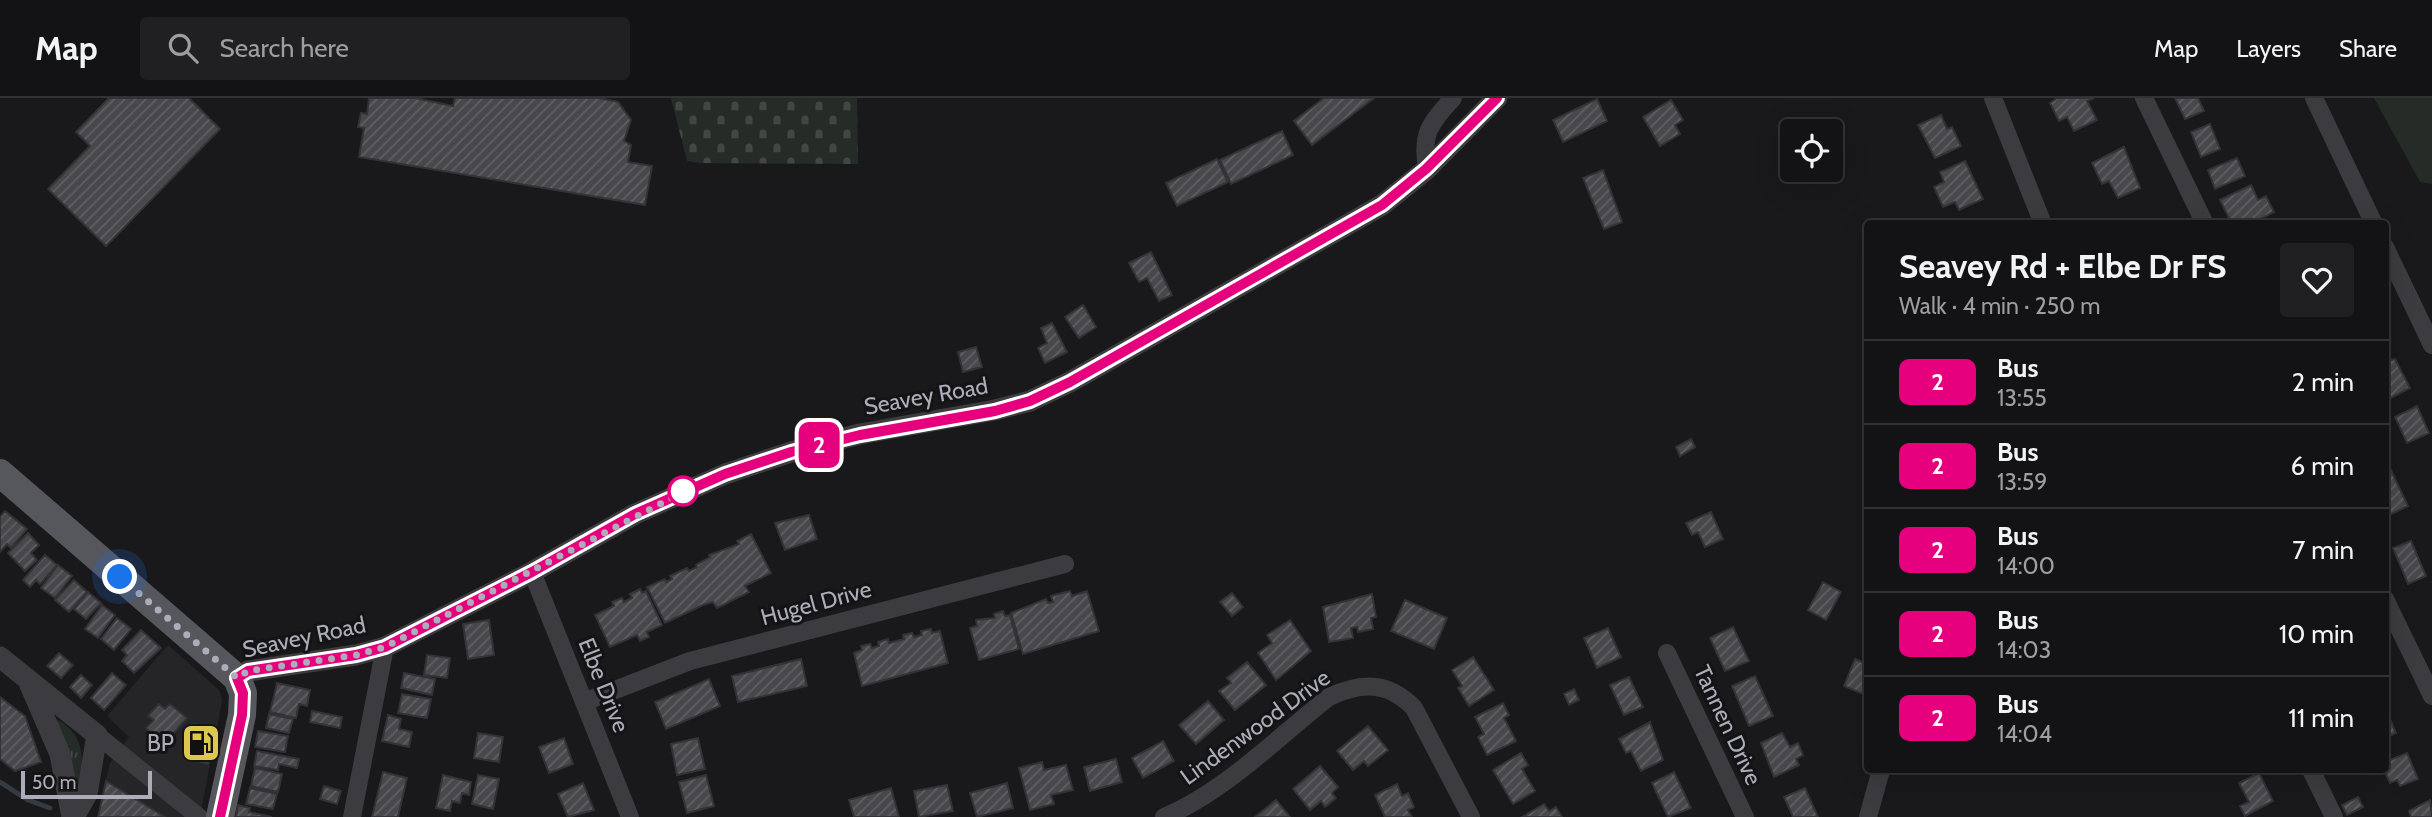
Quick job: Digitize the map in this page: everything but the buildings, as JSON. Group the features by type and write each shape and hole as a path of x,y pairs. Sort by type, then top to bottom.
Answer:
{"main road":[{"path":"0,473 237,678 243,693 242,715 220,817"}],"street":[{"path":"1426,169 1423,147 1429,125 1453,98"},
{"name":"Seavey Road","path":"237,678 248,671 356,655 385,647 532,572 644,509 725,474 791,452 860,435 995,411 1030,401 1070,382 1382,205 1426,169 1497,98"},
{"path":"1993,98 2041,220"},
{"path":"2144,98 2203,220"},
{"path":"2314,98 2372,220"},
{"path":"2389,255 2432,345"},
{"name":"Hugel Drive","path":"584,702 690,662 1065,564"},
{"name":"Elbe Drive","path":"532,572 630,817"},
{"path":"2389,607 2432,696"},
{"path":"352,817 385,647"},
{"name":"Tannen Drive","path":"1667,653 1745,817"},
{"path":"0,657 199,817"},
{"path":"27,680 60,754 73,817"},
{"name":"Lindenwood Drive","path":"1164,817 1188,807 1329,697 1351,687 1371,684 1403,696 1414,708 1471,817"},
{"path":"73,817 87,794 97,735"},
{"path":"1868,817 1880,773"},
{"path":"2312,773 2334,817"}],"shaded area":[{"path":"168,645 220,691 222,701 200,817 98,817 110,763 129,737 107,716"}],"green space":[{"path":"671,98 857,98 858,164 687,161"},
{"path":"2374,98 2432,98 2432,184 2420,182"},
{"path":"55,718 73,733 81,750 81,769 76,792 70,753"}],"waterway":[{"path":"0,782 28,800 50,808"}],"bus line":[{"name":"2","path":"220,817 242,715 243,693 237,678 248,671 356,655 385,647 532,572 635,514 725,474 791,452 860,435 995,411 1030,401 1070,382 1382,205 1426,169 1497,98"}],"place":[{"name":"BP","path":"201,743"}],"route":[{"path":"120,577 237,678 248,671 356,655 385,647 532,572 635,514 691,488 683,491"}]}
